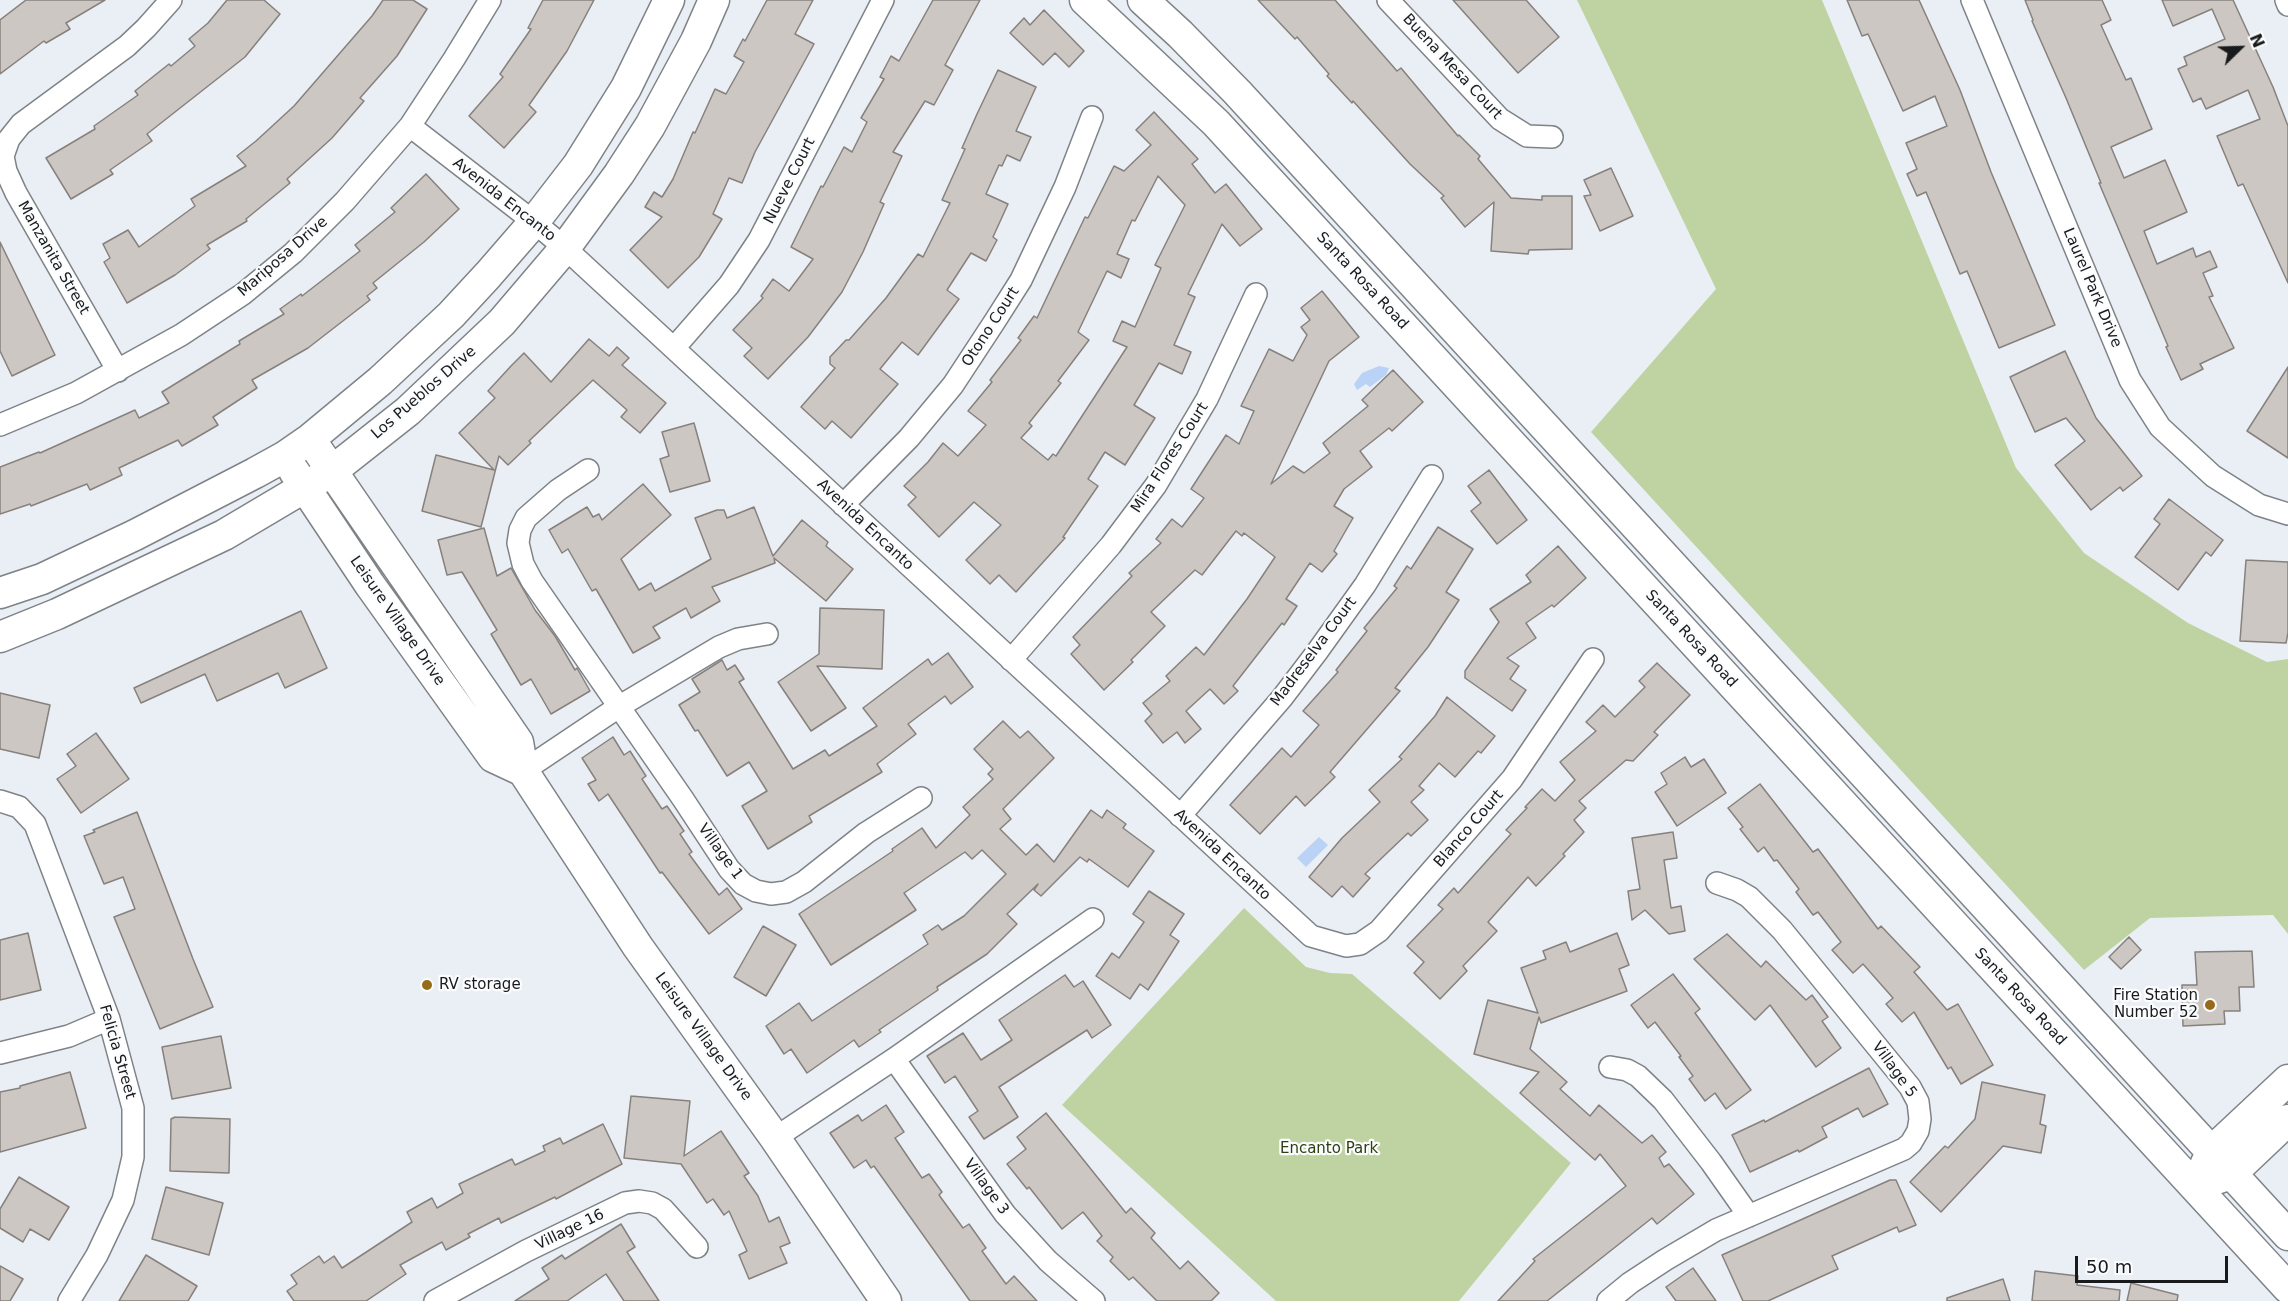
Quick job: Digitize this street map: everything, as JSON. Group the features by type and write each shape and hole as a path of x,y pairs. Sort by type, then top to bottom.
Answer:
{"main road":[{"path":"0,593 42,579 135,535 284,456 310,439 380,381 451,315 534,222 578,165 626,88 669,0"},
{"name":"Los Pueblos Drive","path":"0,637 57,614 224,535 332,471 408,411 502,322 564,248 619,174 650,126 696,41 714,0"},
{"name":"Santa Rosa Road","path":"1085,0 1216,123 2288,1288"},
{"path":"1143,0 1180,34 1245,101 2288,1235"},
{"name":"Leisure Village Drive","path":"310,439 518,742 523,771 638,947 775,1138 876,1297"},
{"name":"Leisure Village Drive","path":"284,456 370,585 494,758 523,771"},
{"path":"370,585 398,568"},
{"path":"2196,1187 2211,1152 2288,1080"},
{"path":"2196,1187 2231,1174 2288,1120"}],"street":[{"name":"Manzanita Street","path":"118,371 16,193 6,171 3,156 9,139 21,124 127,46 171,0"},
{"name":"Mariposa Drive","path":"0,425 76,393 181,335 243,294 293,252 345,201 410,126 490,0"},
{"name":"Nueve Court","path":"674,348 729,285 759,240 883,0"},
{"name":"Buena Mesa Court","path":"1388,0 1500,119 1527,136 1552,137"},
{"name":"Laurel Park Drive","path":"1972,0 2130,380 2160,427 2213,476 2259,506 2288,514"},
{"path":"2286,0 2288,5"},
{"name":"Otono Court","path":"843,505 909,438 953,385 995,321 1021,280 1065,187 1092,117"},
{"name":"Avenida Encanto","path":"410,126 564,248 1311,936"},
{"name":"Mira Flores Court","path":"1011,660 1111,545 1156,485 1207,399 1256,294"},
{"name":"Village 1","path":"588,470 558,490 526,518 520,530 519,552 532,581 620,706 729,869 743,884 756,891 771,894 786,892 804,882 866,833 921,798"},
{"name":"Madreselva Court","path":"1180,816 1282,698 1317,652 1365,585 1431,476"},
{"path":"523,771 620,706 719,647 738,639 767,634"},
{"name":"Blanco Court","path":"1311,936 1346,946 1360,944 1379,931 1512,779 1593,659"},
{"name":"Felicia Street","path":"9,804 35,824 110,1019 133,1108 133,1157 118,1214 97,1255 69,1301"},
{"name":"Village 5","path":"1608,1301 1630,1283 1716,1230 1904,1149 1911,1143 1918,1131 1920,1119 1918,1102 1910,1087 1782,930 1749,897 1717,883"},
{"path":"775,1138 894,1059 1094,919"},
{"path":"0,1053 69,1035 110,1019"},
{"name":"Village 3","path":"894,1059 1005,1214 1048,1261 1094,1301"},
{"path":"1610,1067 1627,1070 1638,1076 1663,1100 1749,1216"},
{"name":"Village 16","path":"435,1301 526,1251 625,1203 639,1201 652,1203 663,1209 697,1247"}],"green space":[{"path":"1577,0 1822,0 2016,468 2084,553 2188,623 2267,662 2288,659 2288,934 2273,915 2150,918 2084,970 1591,432 1716,289"},
{"name":"Encanto Park","path":"1244,908 1306,967 1330,973 1352,974 1571,1163 1459,1301 1276,1301 1062,1105"}],"water":[{"path":"1379,366 1389,368 1386,375 1370,387 1366,384 1357,390 1354,384 1362,373"},
{"path":"1319,837 1328,845 1306,867 1297,858"}],"building":[{"path":"26,0 105,0 66,23 70,29 46,43 44,41 0,74 0,20"},
{"path":"227,0 264,0 280,14 245,57 147,134 152,141 110,170 113,174 71,199 46,158 95,129 94,126 138,95 135,91 195,46 189,39 208,23"},
{"path":"383,0 413,0 427,9 397,56 360,98 364,101 332,138 287,179 290,183 246,219 247,221 207,245 210,249 175,275 127,303 104,262 110,258 103,244 128,230 139,247 195,206 191,199 246,166 237,156 294,106 372,16"},
{"path":"543,0 594,0 567,51 529,105 536,112 504,148 469,116 503,77 500,74 531,29 528,28"},
{"path":"767,0 813,0 795,34 814,44 755,152 742,183 729,178 713,214 722,219 699,257 668,288 630,250 662,217 645,207 654,192 662,197 673,179 715,89 726,94 744,62 734,56 743,39 745,41"},
{"path":"933,0 980,0 945,65 953,70 934,105 925,101 893,152 902,156 880,202 884,204 863,252 842,292 808,337 768,379 744,356 752,348 733,330 763,298 761,296 773,279 789,291 813,259 791,247 821,186 823,187 844,147 852,152 867,122 861,118 884,79 880,77 891,56 899,61"},
{"path":"1258,0 1335,0 1397,71 1401,68 1458,136 1480,156 1478,159 1511,198 1542,200 1542,196 1572,196 1572,249 1529,250 1528,254 1491,251 1494,202 1465,227 1441,198 1444,196 1410,164 1327,76 1329,74 1297,37 1295,39"},
{"path":"1453,0 1526,0 1559,37 1518,73"},
{"path":"1847,0 1919,0 1960,90 1991,172 2055,325 1999,348 1967,271 1960,274 1926,192 1917,196 1907,174 1917,169 1906,143 1947,126 1935,96 1903,111 1868,34 1862,36"},
{"path":"2025,0 2102,0 2111,20 2101,25 2126,80 2131,78 2152,129 2111,147 2124,178 2165,160 2187,212 2144,231 2157,264 2193,248 2196,257 2210,251 2217,267 2203,273 2213,296 2209,297 2234,348 2200,364 2203,369 2181,380 2066,98 2032,21"},
{"path":"2162,0 2233,0 2273,87 2288,126 2288,283 2243,184 2238,186 2217,136 2260,119 2248,90 2206,109 2201,98 2193,102 2178,69 2187,65 2184,57 2225,39 2212,9 2173,26"},
{"path":"1044,10 1084,51 1069,67 1055,53 1043,65 1010,33 1024,18 1030,25"},
{"path":"998,70 1036,87 1016,131 1031,137 1020,161 1007,155 1002,166 999,165 986,194 1008,204 993,237 997,240 986,261 971,253 947,290 959,299 918,355 902,342 880,369 898,384 851,438 832,421 825,429 801,407 835,368 830,364 830,357 846,340 849,340 886,298 918,254 923,257 950,203 942,200 965,149 962,148"},
{"path":"1154,112 1198,159 1192,164 1215,193 1226,184 1262,229 1240,246 1222,224 1188,294 1195,297 1174,345 1191,352 1182,374 1159,363 1134,405 1155,418 1125,465 1105,452 1088,479 1098,486 1063,537 1065,538 1016,592 999,575 990,584 966,560 1001,525 974,502 939,537 908,505 916,497 904,486 943,443 958,456 986,425 968,411 992,382 990,380 1021,340 1018,338 1034,316 1037,318 1085,217 1088,218 1114,166 1124,171 1151,145 1136,130","holes":["1158,176 1185,205 1155,265 1161,268 1135,327 1122,321 1113,341 1127,347 1056,456 1053,454 1048,460 1021,438 1032,426 1029,423 1061,383 1058,381 1089,340 1078,332 1107,271 1121,278 1129,259 1117,254 1132,220 1135,221"]},
{"path":"1611,168 1633,216 1600,231 1584,196 1591,195 1584,180"},
{"path":"426,174 459,209 424,242 373,283 377,288 367,296 370,300 308,348 252,380 257,388 213,417 218,425 182,446 178,440 119,468 122,475 90,490 87,484 31,506 30,504 0,514 0,467 40,453 135,410 139,418 169,403 162,392 284,314 280,309 301,294 302,296 360,251 355,245 395,212 391,208"},
{"path":"0,242 55,355 12,376 0,351"},
{"path":"1322,291 1359,337 1329,361 1271,484 1293,466 1304,473 1330,453 1323,443 1368,406 1362,400 1393,370 1423,402 1392,431 1389,428 1360,451 1372,467 1344,489 1334,506 1353,518 1334,551 1337,554 1322,572 1310,563 1286,599 1297,606 1233,686 1238,691 1224,704 1210,689 1186,711 1201,729 1185,743 1177,732 1163,743 1145,721 1152,714 1143,703 1170,681 1166,676 1196,647 1204,655 1247,599 1275,557 1244,533 1242,536 1236,531 1202,575 1195,570 1151,612 1165,626 1104,690 1071,654 1080,645 1073,637 1132,576 1129,573 1161,543 1156,539 1172,519 1182,527 1204,498 1191,489 1226,435 1239,444 1254,411 1241,406 1269,349 1293,361 1307,335 1301,327 1310,320 1301,308"},
{"path":"589,339 609,356 617,347 629,358 622,365 666,403 640,433 621,417 627,410 593,380 529,441 531,443 508,465 499,456 481,527 422,511 436,455 494,470 459,433 495,398 488,391 511,366 524,353 551,382"},
{"path":"2065,351 2096,418 2142,476 2123,491 2120,487 2091,510 2055,465 2085,441 2066,418 2035,432 2010,377"},
{"path":"2288,367 2288,458 2247,431"},
{"path":"694,423 710,481 670,492 660,459 669,456 662,432"},
{"path":"1489,470 1527,520 1497,544 1471,511 1481,503 1468,486"},
{"path":"643,484 671,515 621,559 639,590 651,583 655,591 711,559 695,518 717,510 724,510 727,518 754,507 773,556 802,520 828,542 826,546 853,569 826,601 774,558 775,563 712,587 720,601 691,618 686,608 653,627 660,638 633,653 596,589 592,591 568,549 562,553 549,530 587,507 593,517 599,514 602,520"},
{"path":"2169,499 2223,540 2211,556 2206,552 2178,590 2135,557 2160,524 2154,519"},
{"path":"1438,527 1473,549 1446,592 1459,600 1428,647 1395,688 1400,691 1330,772 1335,777 1305,806 1296,796 1260,834 1230,805 1282,748 1291,757 1319,725 1303,711 1338,672 1336,670 1367,631 1364,628 1397,588 1394,586 1407,566 1411,569"},
{"path":"484,528 497,576 511,568 535,610 555,636 575,670 577,668 590,691 551,714 531,679 521,685 491,634 497,630 462,572 447,575 438,540"},
{"path":"1558,546 1586,578 1554,607 1552,605 1526,623 1536,638 1507,658 1519,666 1510,679 1526,690 1512,711 1465,678 1465,671 1499,622 1490,609 1531,582 1526,575"},
{"path":"2246,560 2288,562 2286,643 2240,641"},
{"path":"820,608 884,610 882,669 817,666 846,708 811,731 778,682 819,654"},
{"path":"301,611 327,668 285,688 278,673 217,701 205,674 141,703 134,688"},
{"path":"948,653 973,687 951,704 945,696 908,724 916,734 877,764 882,772 809,816 812,822 768,849 742,806 767,791 749,762 727,776 679,705 700,692 692,679 722,660 727,670 735,665 744,679 739,682 793,769 825,750 829,756 877,726 863,708 928,659 932,665"},
{"path":"1657,663 1690,695 1654,732 1658,735 1633,761 1626,760 1579,801 1586,808 1574,820 1584,832 1536,886 1528,877 1488,922 1497,931 1463,966 1467,971 1440,999 1414,973 1424,962 1407,946 1443,909 1438,905 1454,888 1458,893 1511,834 1506,830 1542,789 1555,801 1575,780 1560,762 1596,731 1586,722 1603,705 1615,717 1645,687 1639,681"},
{"path":"0,693 50,705 39,758 0,749"},
{"path":"1447,697 1495,736 1481,753 1478,751 1455,777 1439,763 1419,786 1424,790 1411,802 1428,820 1411,836 1408,833 1365,874 1370,878 1353,897 1342,886 1332,897 1309,877 1342,838 1380,802 1369,790 1402,759 1399,757 1435,716"},
{"path":"1003,721 1020,738 1028,731 1054,758 1003,809 1011,819 1000,829 1026,855 1037,844 1054,862 1091,810 1102,818 1107,810 1126,824 1123,828 1154,851 1128,887 1089,859 1087,862 1080,857 1041,896 1034,890 1038,884 1007,914 1017,924 987,954 937,987 938,990 879,1030 881,1032 859,1047 854,1040 807,1073 791,1049 784,1054 766,1026 799,1003 812,1021 928,944 923,935 938,925 942,930 964,916 1006,874 982,850 972,859 965,852 904,893 916,910 831,965 799,914 893,851 892,849 922,828 936,848 970,815 963,807 993,779 988,774 993,769 974,749"},
{"path":"96,733 129,779 81,813 57,779 76,766 67,754"},
{"path":"613,737 624,755 630,751 646,776 642,779 662,809 667,806 684,831 680,834 692,852 689,854 719,895 727,888 742,909 709,934 662,872 660,873 608,794 599,801 588,784 596,780 582,758"},
{"path":"1685,757 1691,767 1704,759 1726,793 1677,826 1655,792 1667,784 1661,773"},
{"path":"1760,784 1813,852 1818,849 1878,929 1881,926 1920,967 1914,972 1947,1010 1958,1004 1993,1065 1961,1084 1951,1067 1948,1069 1914,1012 1902,1022 1886,1004 1893,998 1863,964 1853,973 1832,950 1841,942 1818,912 1813,915 1796,892 1799,889 1777,860 1774,861 1764,847 1758,852 1740,829 1743,827 1728,808"},
{"path":"137,812 213,1007 160,1029 114,917 135,909 123,877 104,884 84,836"},
{"path":"1673,832 1677,858 1664,860 1671,908 1681,906 1685,931 1669,934 1645,910 1632,920 1628,891 1640,889 1632,838"},
{"path":"1149,891 1184,914 1170,935 1179,941 1148,990 1140,984 1130,999 1096,976 1112,953 1119,958 1144,922 1133,914"},
{"path":"763,926 796,945 766,996 734,977"},
{"path":"28,933 41,990 0,1000 0,940"},
{"path":"1617,933 1629,965 1619,969 1627,991 1541,1023 1539,1017 1530,1049 1567,1082 1560,1089 1590,1116 1599,1105 1642,1143 1652,1135 1666,1152 1659,1158 1664,1167 1669,1164 1694,1194 1657,1224 1652,1218 1547,1301 1498,1301 1535,1261 1533,1259 1626,1186 1600,1154 1595,1160 1520,1093 1539,1072 1474,1054 1488,1000 1538,1013 1521,968 1546,959 1543,951 1566,942 1570,952"},
{"path":"1727,934 1761,967 1766,961 1806,1000 1812,995 1828,1017 1822,1021 1841,1048 1816,1067 1770,1005 1755,1020 1694,959"},
{"path":"2129,937 2141,950 2121,969 2109,957"},
{"path":"2252,951 2254,987 2239,987 2240,1011 2224,1011 2225,1024 2183,1026 2182,985 2197,985 2195,952"},
{"path":"1673,974 1700,1009 1695,1013 1751,1090 1726,1109 1715,1093 1705,1101 1689,1079 1693,1076 1679,1057 1681,1056 1655,1022 1648,1028 1631,1005"},
{"path":"1065,975 1074,987 1083,981 1111,1025 1092,1038 1087,1030 999,1087 1018,1117 984,1139 969,1117 978,1111 955,1076 945,1083 927,1056 963,1033 981,1060 1012,1040 999,1020"},
{"path":"221,1036 231,1088 172,1099 162,1047"},
{"path":"1869,1068 1888,1104 1863,1117 1858,1108 1822,1127 1827,1137 1799,1152 1798,1150 1750,1172 1732,1135 1764,1120 1765,1122"},
{"path":"70,1072 86,1128 0,1152 0,1092"},
{"path":"1982,1082 2045,1095 2040,1124 2046,1126 2041,1153 2003,1146 1941,1212 1910,1182 1945,1146 1948,1148 1975,1119"},
{"path":"631,1096 690,1101 684,1156 721,1131 749,1173 744,1176 758,1196 769,1222 779,1217 790,1243 780,1247 787,1263 749,1279 739,1255 747,1251 729,1211 724,1215 713,1199 707,1203 681,1164 624,1158"},
{"path":"886,1105 904,1132 895,1138 922,1178 929,1174 942,1192 939,1195 963,1228 969,1224 986,1248 982,1251 1006,1284 1014,1276 1037,1301 970,1301 874,1166 871,1168 866,1160 854,1168 830,1133 858,1115 862,1121"},
{"path":"1046,1113 1126,1213 1131,1208 1155,1233 1151,1238 1180,1269 1188,1261 1219,1293 1211,1301 1157,1301 1133,1277 1129,1280 1110,1261 1113,1257 1097,1241 1102,1236 1083,1212 1062,1229 1029,1187 1027,1189 1007,1164 1026,1149 1017,1137"},
{"path":"175,1117 230,1119 229,1173 170,1171 171,1119"},
{"path":"603,1124 622,1164 556,1199 555,1197 501,1223 499,1218 468,1234 470,1237 446,1250 442,1242 400,1265 406,1274 366,1301 294,1301 287,1291 297,1284 291,1275 319,1256 324,1263 334,1256 342,1268 412,1222 407,1212 432,1198 437,1208 463,1193 459,1184 512,1159 515,1165 545,1151 543,1146 560,1138 563,1144"},
{"path":"19,1177 69,1207 49,1240 30,1229 23,1242 0,1228 0,1209"},
{"path":"1890,1180 1896,1180 1916,1225 1899,1232 1897,1227 1832,1256 1838,1269 1768,1301 1743,1301 1722,1255"},
{"path":"166,1187 223,1203 209,1255 152,1239"},
{"path":"621,1224 635,1247 627,1252 659,1301 624,1301 606,1274 567,1301 515,1301 549,1279 542,1268 562,1255 565,1259"},
{"path":"146,1255 197,1286 188,1301 119,1301"},
{"path":"0,1266 23,1279 10,1301 0,1301"},
{"path":"1693,1268 1716,1301 1676,1301 1666,1287"},
{"path":"2035,1271 2078,1276 2077,1285 2120,1290 2119,1301 2032,1301"},
{"path":"2003,1279 2010,1301 1947,1301 1947,1298"},
{"path":"2131,1283 2178,1295 2177,1301 2127,1301"}],"place":[{"name":"RV storage","path":"427,985"},
{"name":"Fire Station Number 52","path":"2210,1005"}]}
